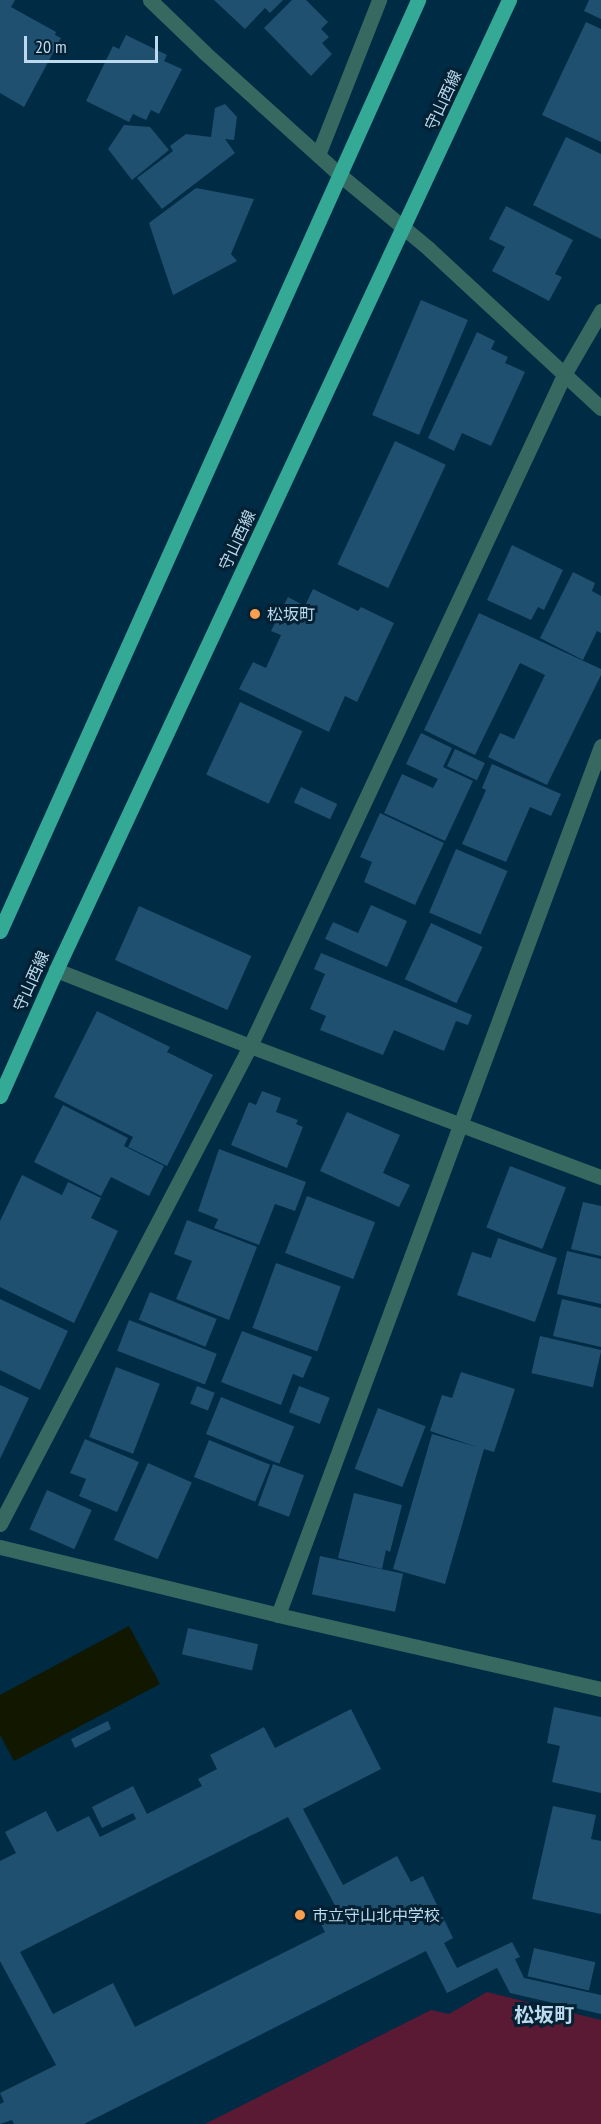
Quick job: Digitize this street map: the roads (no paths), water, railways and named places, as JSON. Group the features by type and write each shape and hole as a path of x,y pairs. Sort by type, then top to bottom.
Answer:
{"main road":[{"path":"0,931 418,0"},
{"name":"守山西線","path":"0,1096 56,970 509,0"}],"street":[{"path":"150,0 340,175 403,226 601,408"},
{"path":"318,155 379,0"},
{"path":"0,1524 250,1046 565,373 601,311"},
{"path":"278,1615 459,1122 601,746"},
{"path":"56,970 250,1046 459,1122 601,1177"},
{"path":"0,1547 278,1615 601,1689"}],"place":[{"name":"松坂町","path":"255,614"},
{"name":"市立守山北中学校","path":"300,1915"}],"district":[{"name":"松坂町","path":"544,2015"}]}
